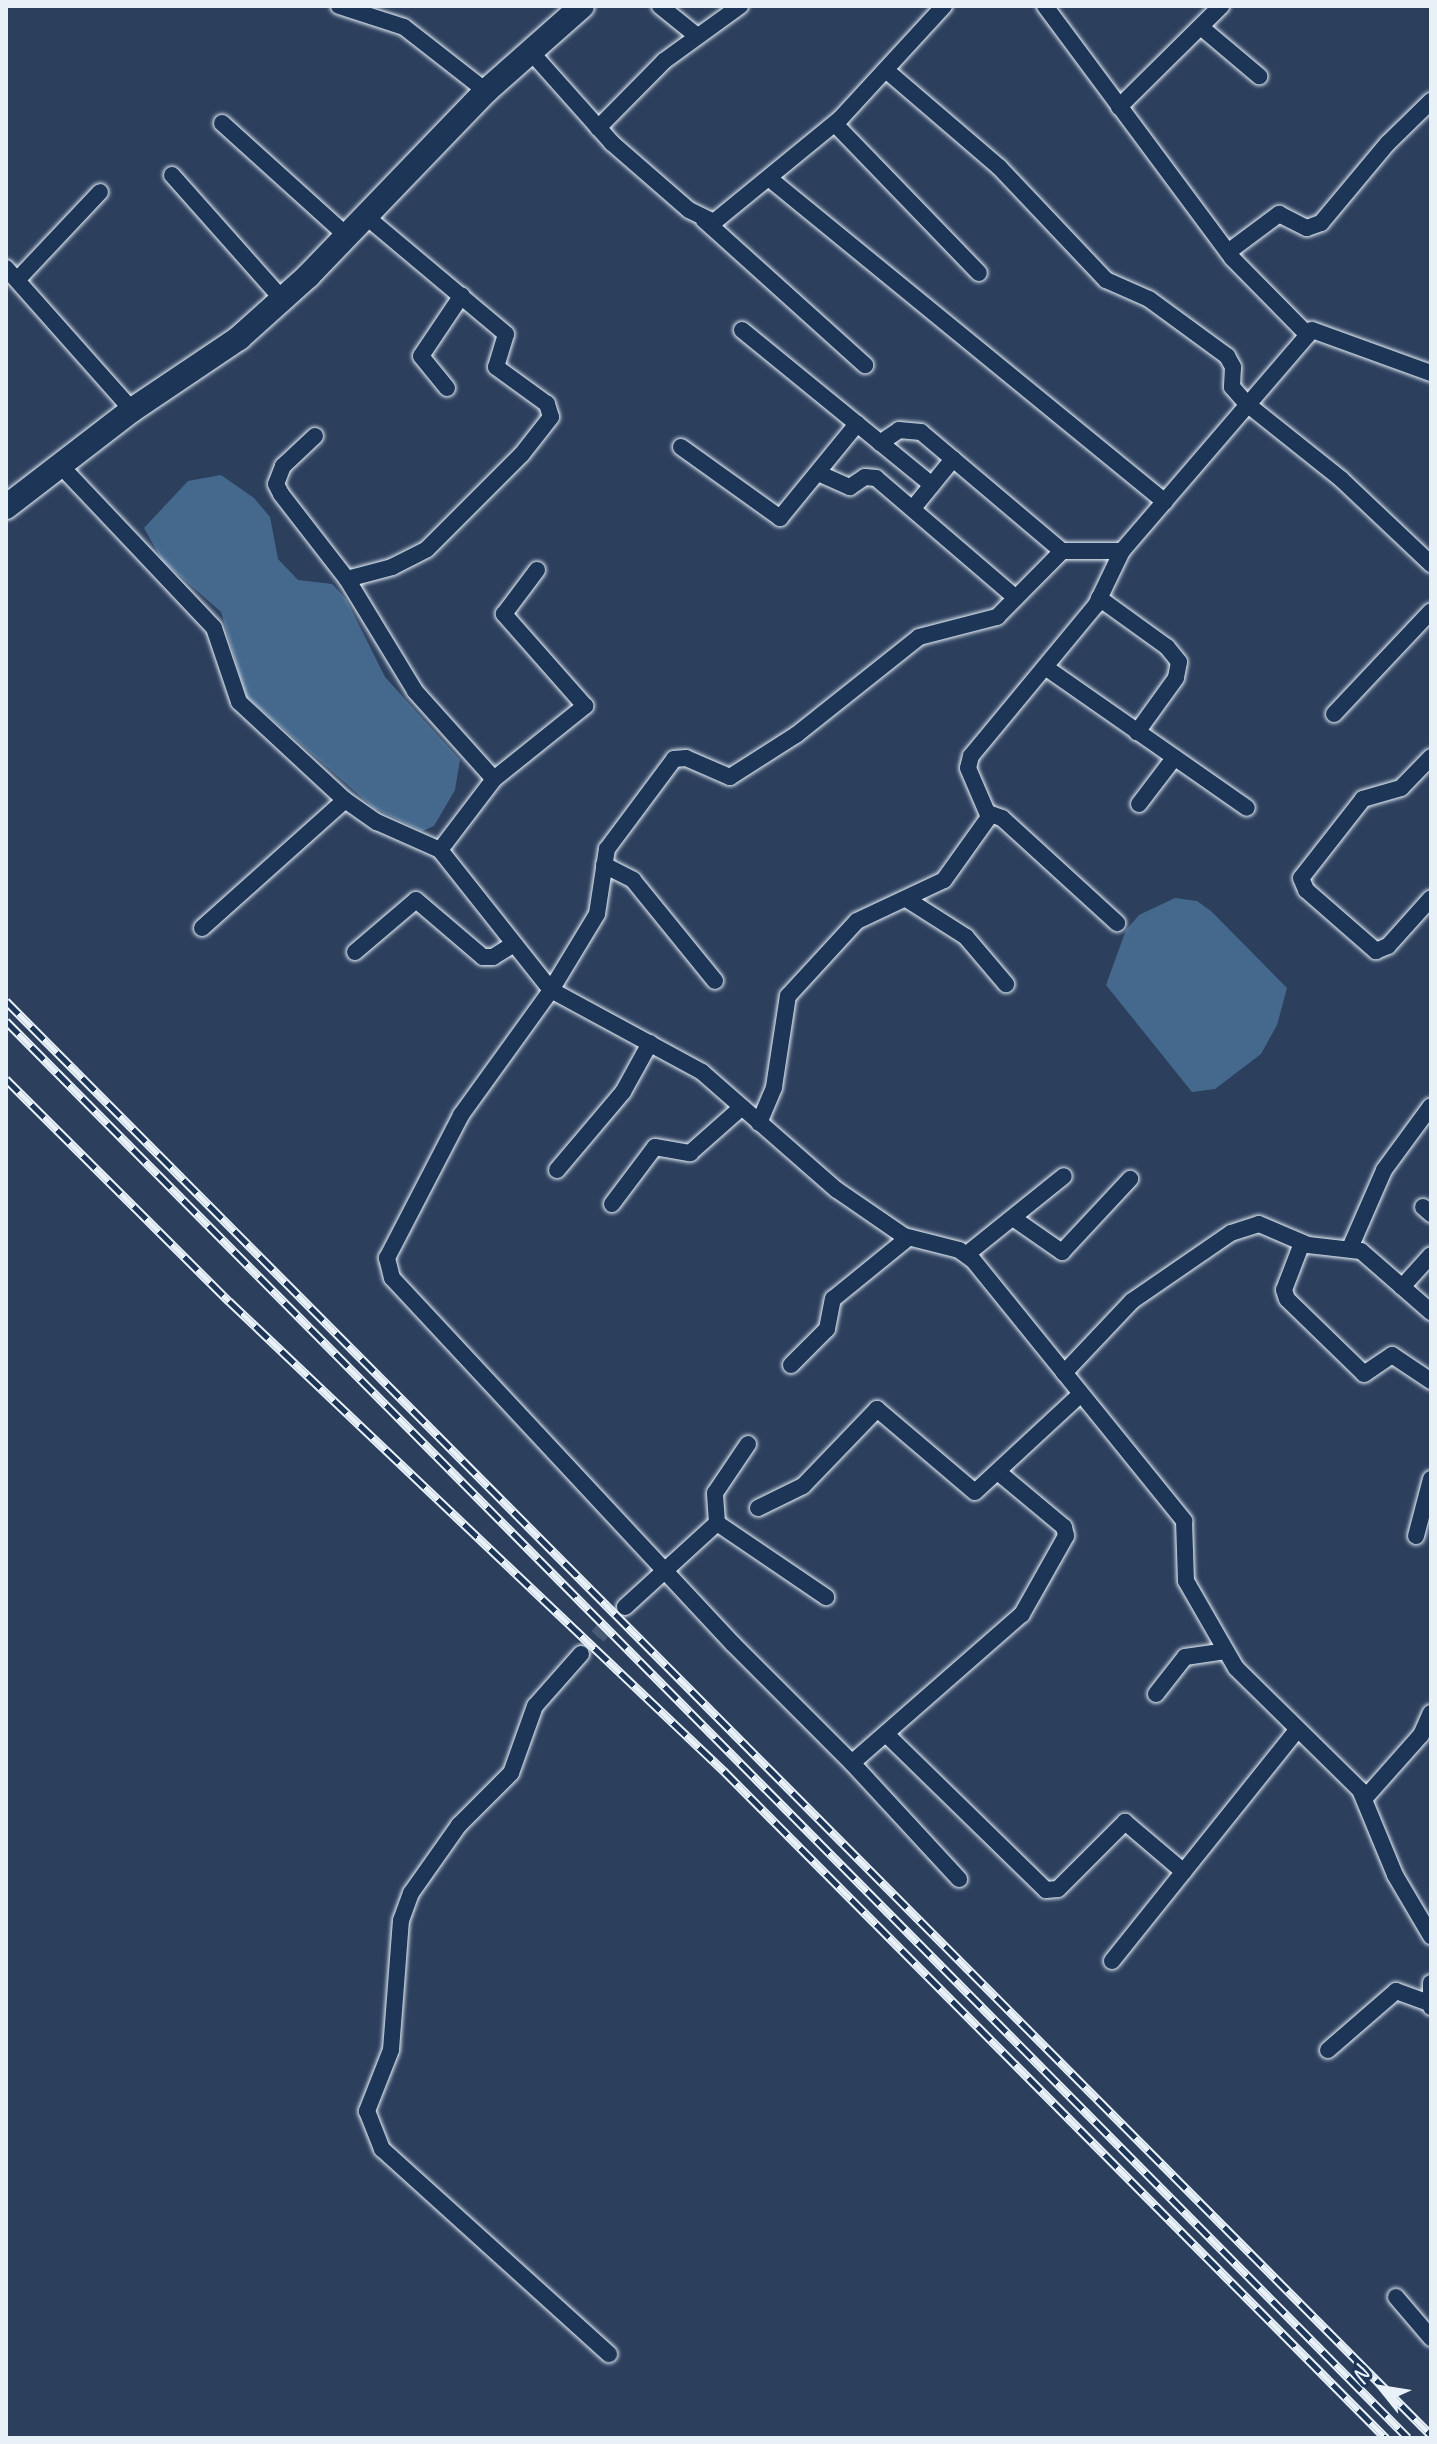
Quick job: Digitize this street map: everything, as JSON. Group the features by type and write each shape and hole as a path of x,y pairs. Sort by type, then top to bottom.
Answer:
{"street":[{"path":"339,6 404,27 486,91"},
{"path":"6,507 132,410 239,338 283,300 486,91 582,6"},
{"path":"660,6 696,35"},
{"path":"598,128 696,35 740,6"},
{"path":"704,220 722,219 835,124 944,6"},
{"path":"1045,6 1228,252 1306,333"},
{"path":"1119,107 1221,6"},
{"path":"1202,28 1259,76"},
{"path":"531,52 598,128 865,365"},
{"path":"887,71 999,167 1106,280 1149,299 1227,356 1233,367 1232,387 1247,404 1341,479 1428,556"},
{"path":"1228,252 1279,214 1307,228 1321,223 1388,143 1431,101"},
{"path":"222,123 346,235"},
{"path":"835,124 979,273"},
{"path":"172,175 283,300"},
{"path":"770,179 1165,502"},
{"path":"100,192 12,273 132,410"},
{"path":"347,579 392,567 427,549 522,454 551,417 547,404 496,367 506,334 364,215"},
{"path":"447,388 421,356 462,295"},
{"path":"742,330 932,485"},
{"path":"1117,923 1002,818 988,813 968,762 1099,598 1122,551 1306,333 1318,330 1431,373"},
{"path":"681,447 775,518 784,515 857,424"},
{"path":"880,443 899,430 915,430 1062,551 1122,551"},
{"path":"315,436 283,466 276,484 347,579 415,691 494,779"},
{"path":"914,507 953,459"},
{"path":"60,465 214,628 236,698 345,800 377,822 440,850 512,945 551,990 702,1072 837,1190 908,1238 967,1254 1187,1526 1186,1581 1226,1651 1241,1675 1365,1798 1395,1875 1431,1936"},
{"path":"818,473 850,487 871,476 914,507 1016,598"},
{"path":"959,1879 388,1270 393,1244 455,1124 551,990 597,914 607,849 674,759 686,758 730,777 796,735 909,643 928,633 990,621 1062,551"},
{"path":"440,850 494,779 585,706 504,614 537,570"},
{"path":"1099,598 1167,647 1179,662 1176,678 1137,732"},
{"path":"1334,714 1431,611"},
{"path":"1045,667 1247,808"},
{"path":"1139,804 1174,758"},
{"path":"1428,767 1393,792 1368,795 1301,878 1306,890 1376,951 1388,946 1431,898"},
{"path":"202,928 345,800"},
{"path":"759,1123 774,1087 788,996 851,926 944,880 988,813"},
{"path":"604,865 633,880 715,981"},
{"path":"355,952 416,900 483,957 493,957 512,945"},
{"path":"908,900 966,937 1006,984"},
{"path":"557,1170 623,1092 650,1043"},
{"path":"1350,1248 1384,1170 1431,1106"},
{"path":"612,1204 651,1150 690,1153 742,1107"},
{"path":"967,1254 1064,1176"},
{"path":"1013,1218 1062,1252 1130,1179"},
{"path":"1064,1373 1132,1301 1231,1233 1259,1224 1302,1243 1361,1251 1431,1312"},
{"path":"791,1365 827,1329 833,1299 908,1238"},
{"path":"1302,1243 1284,1290 1287,1299 1364,1374 1392,1355 1431,1381"},
{"path":"1402,1287 1431,1255"},
{"path":"758,1508 803,1486 877,1409 975,1492 1081,1394"},
{"path":"717,1523 715,1493 748,1444"},
{"path":"852,1763 1022,1614 1066,1536 1064,1527 998,1472"},
{"path":"1416,1536 1431,1479"},
{"path":"625,1607 665,1567 717,1523"},
{"path":"717,1523 826,1597"},
{"path":"1156,1694 1185,1657 1226,1651"},
{"path":"581,1654 535,1706 511,1773 459,1825 411,1893 401,1920 391,2050 367,2111 382,2149 609,2354"},
{"path":"1365,1798 1421,1735 1431,1713"},
{"path":"1112,1961 1296,1731"},
{"path":"886,1734 1046,1890 1058,1889 1125,1822 1184,1872"},
{"path":"1328,2050 1389,1994 1399,1991 1430,2005 1431,1983"},
{"path":"1396,2297 1431,2338"}],"water":[{"path":"221,475 254,498 270,517 278,559 298,580 332,584 346,599 385,677 460,760 455,790 434,826 422,831 374,808 246,696 221,612 162,560 144,528 188,481"},
{"path":"1175,898 1197,901 1211,911 1287,988 1277,1025 1261,1054 1215,1089 1192,1092 1106,985 1126,930 1139,915"}],"tunnel":[{"path":"581,1654 625,1607"}],"railway":[{"path":"6,1001 1431,2435"},
{"path":"6,1021 1408,2438"},
{"path":"6,1079 229,1301 724,1771 1386,2438"}]}
